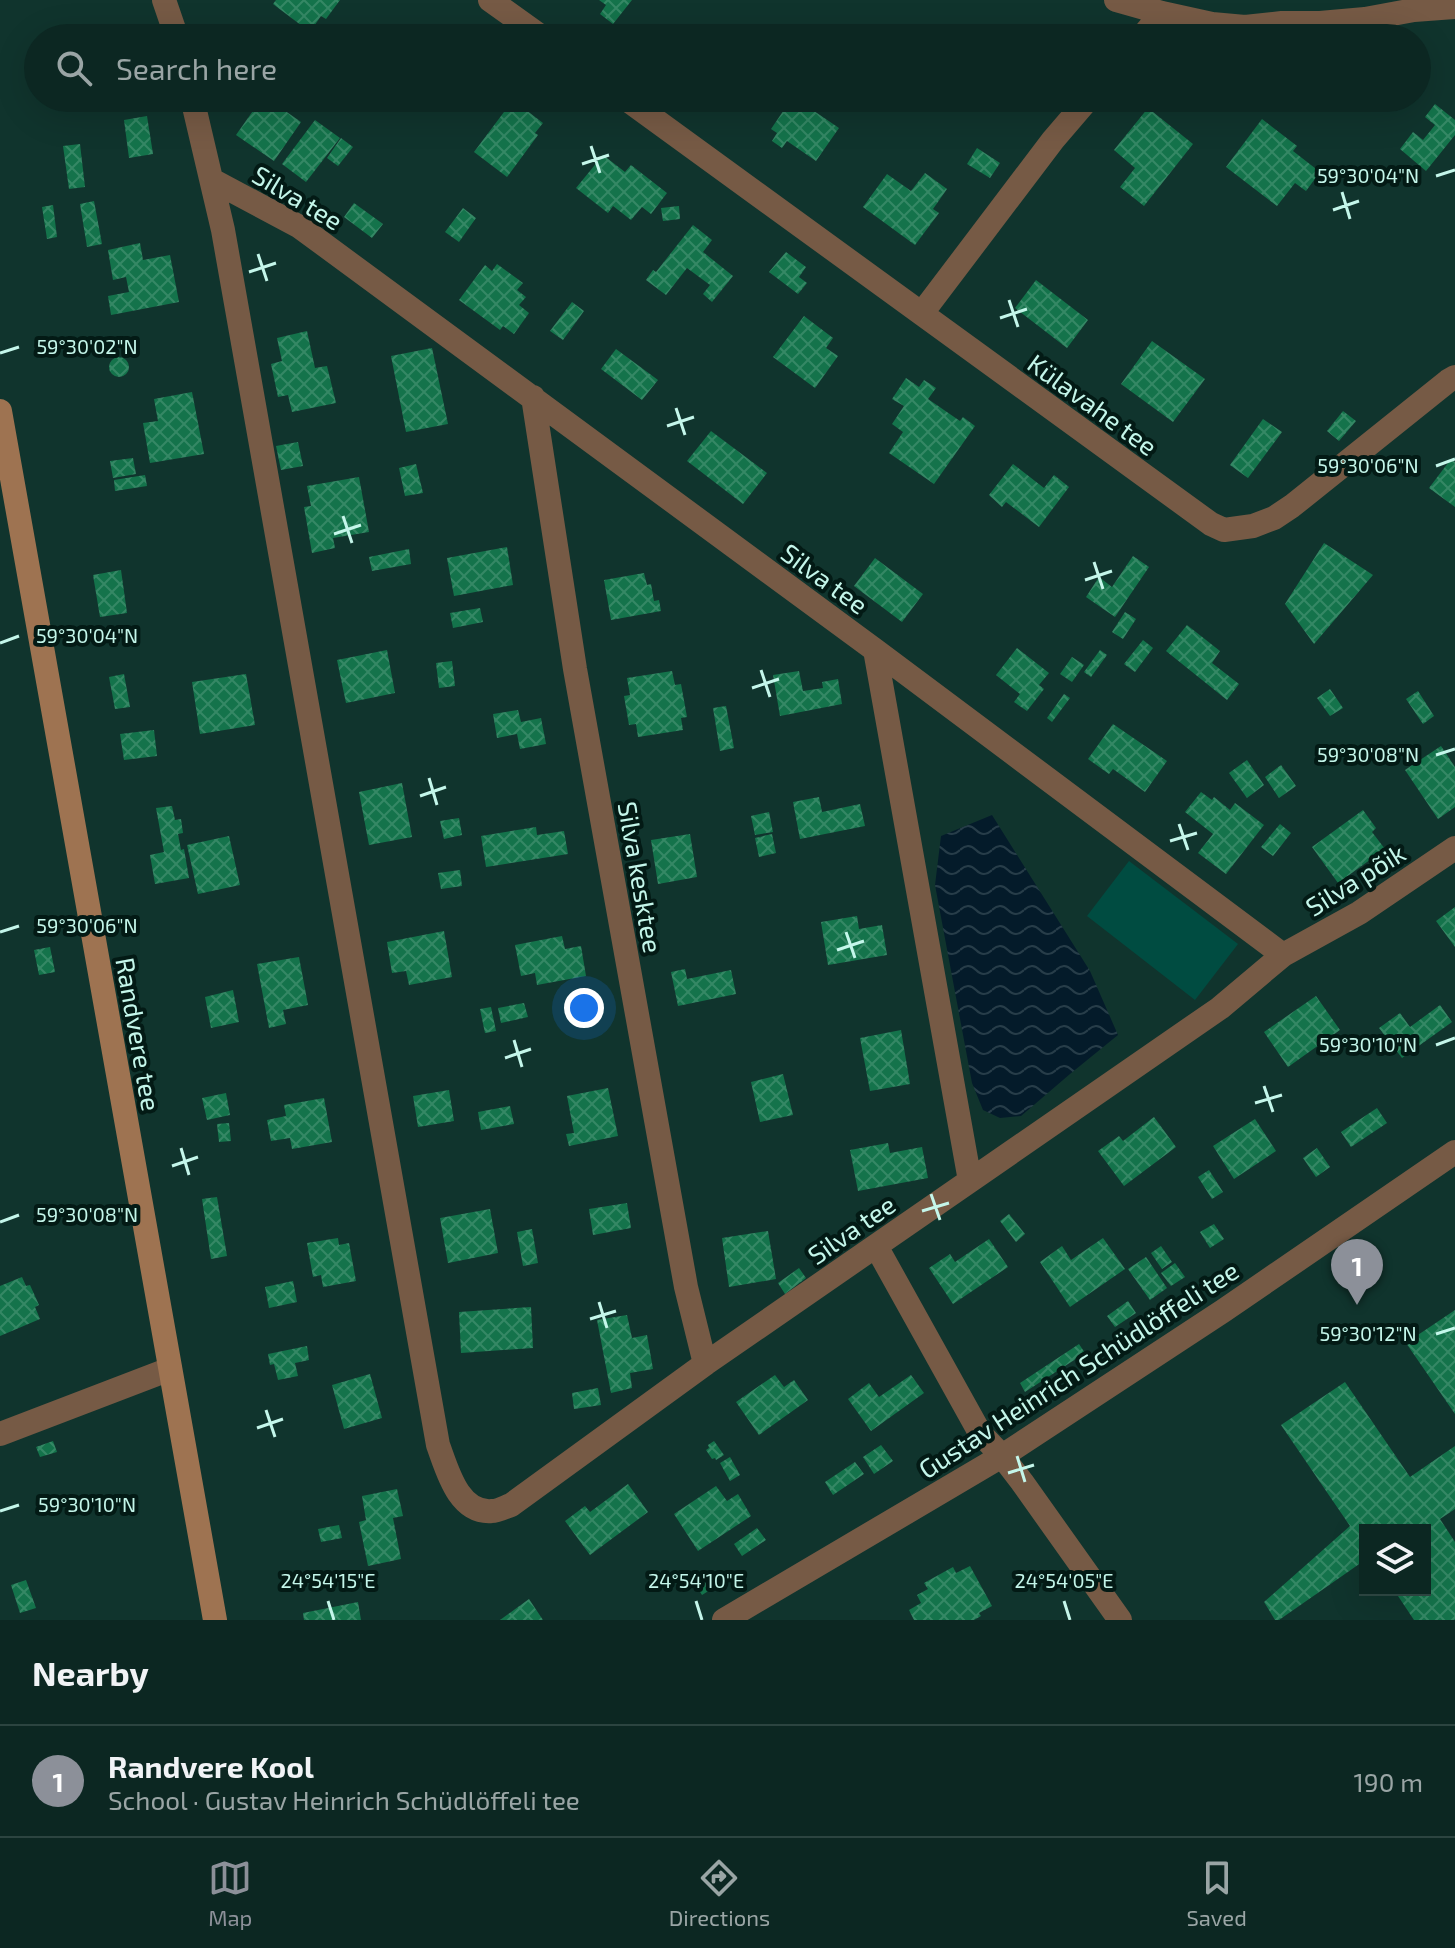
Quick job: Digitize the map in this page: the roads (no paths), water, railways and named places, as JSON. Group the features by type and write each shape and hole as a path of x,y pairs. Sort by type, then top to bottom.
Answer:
{"street":[{"path":"164,0 172,24"},
{"path":"490,0 523,24"},
{"path":"1116,0 1212,24"},
{"path":"1273,24 1365,19 1414,10 1455,7"},
{"path":"1153,24 1162,13"},
{"name":"Silva tee","path":"195,112 232,276 438,1445 453,1486 473,1509 492,1511 511,1505 705,1364 1220,1008 1283,955 300,227 212,180"},
{"name":"Külavahe tee","path":"644,112 1211,524 1224,530 1253,526 1274,518 1455,377"},
{"path":"922,313 1077,112"},
{"name":"Silva kesktee","path":"533,397 575,669 686,1287 705,1364"},
{"name":"Randvere tee","path":"0,411 215,1620"},
{"path":"875,650 970,1181"},
{"name":"Silva põik","path":"1283,955 1359,913 1455,848"},
{"name":"Gustav Heinrich Schüdlöffeli tee","path":"724,1620 1002,1456 1223,1311 1455,1152"},
{"path":"876,1246 980,1433 1002,1456 1120,1620"},
{"path":"0,1434 170,1369"}],"water":[{"path":"992,815 1090,971 1118,1035 1021,1116 1000,1118 983,1110 972,1083 935,885 941,836"}],"place":[{"name":"Randvere Kool","path":"1357,1305"}]}
